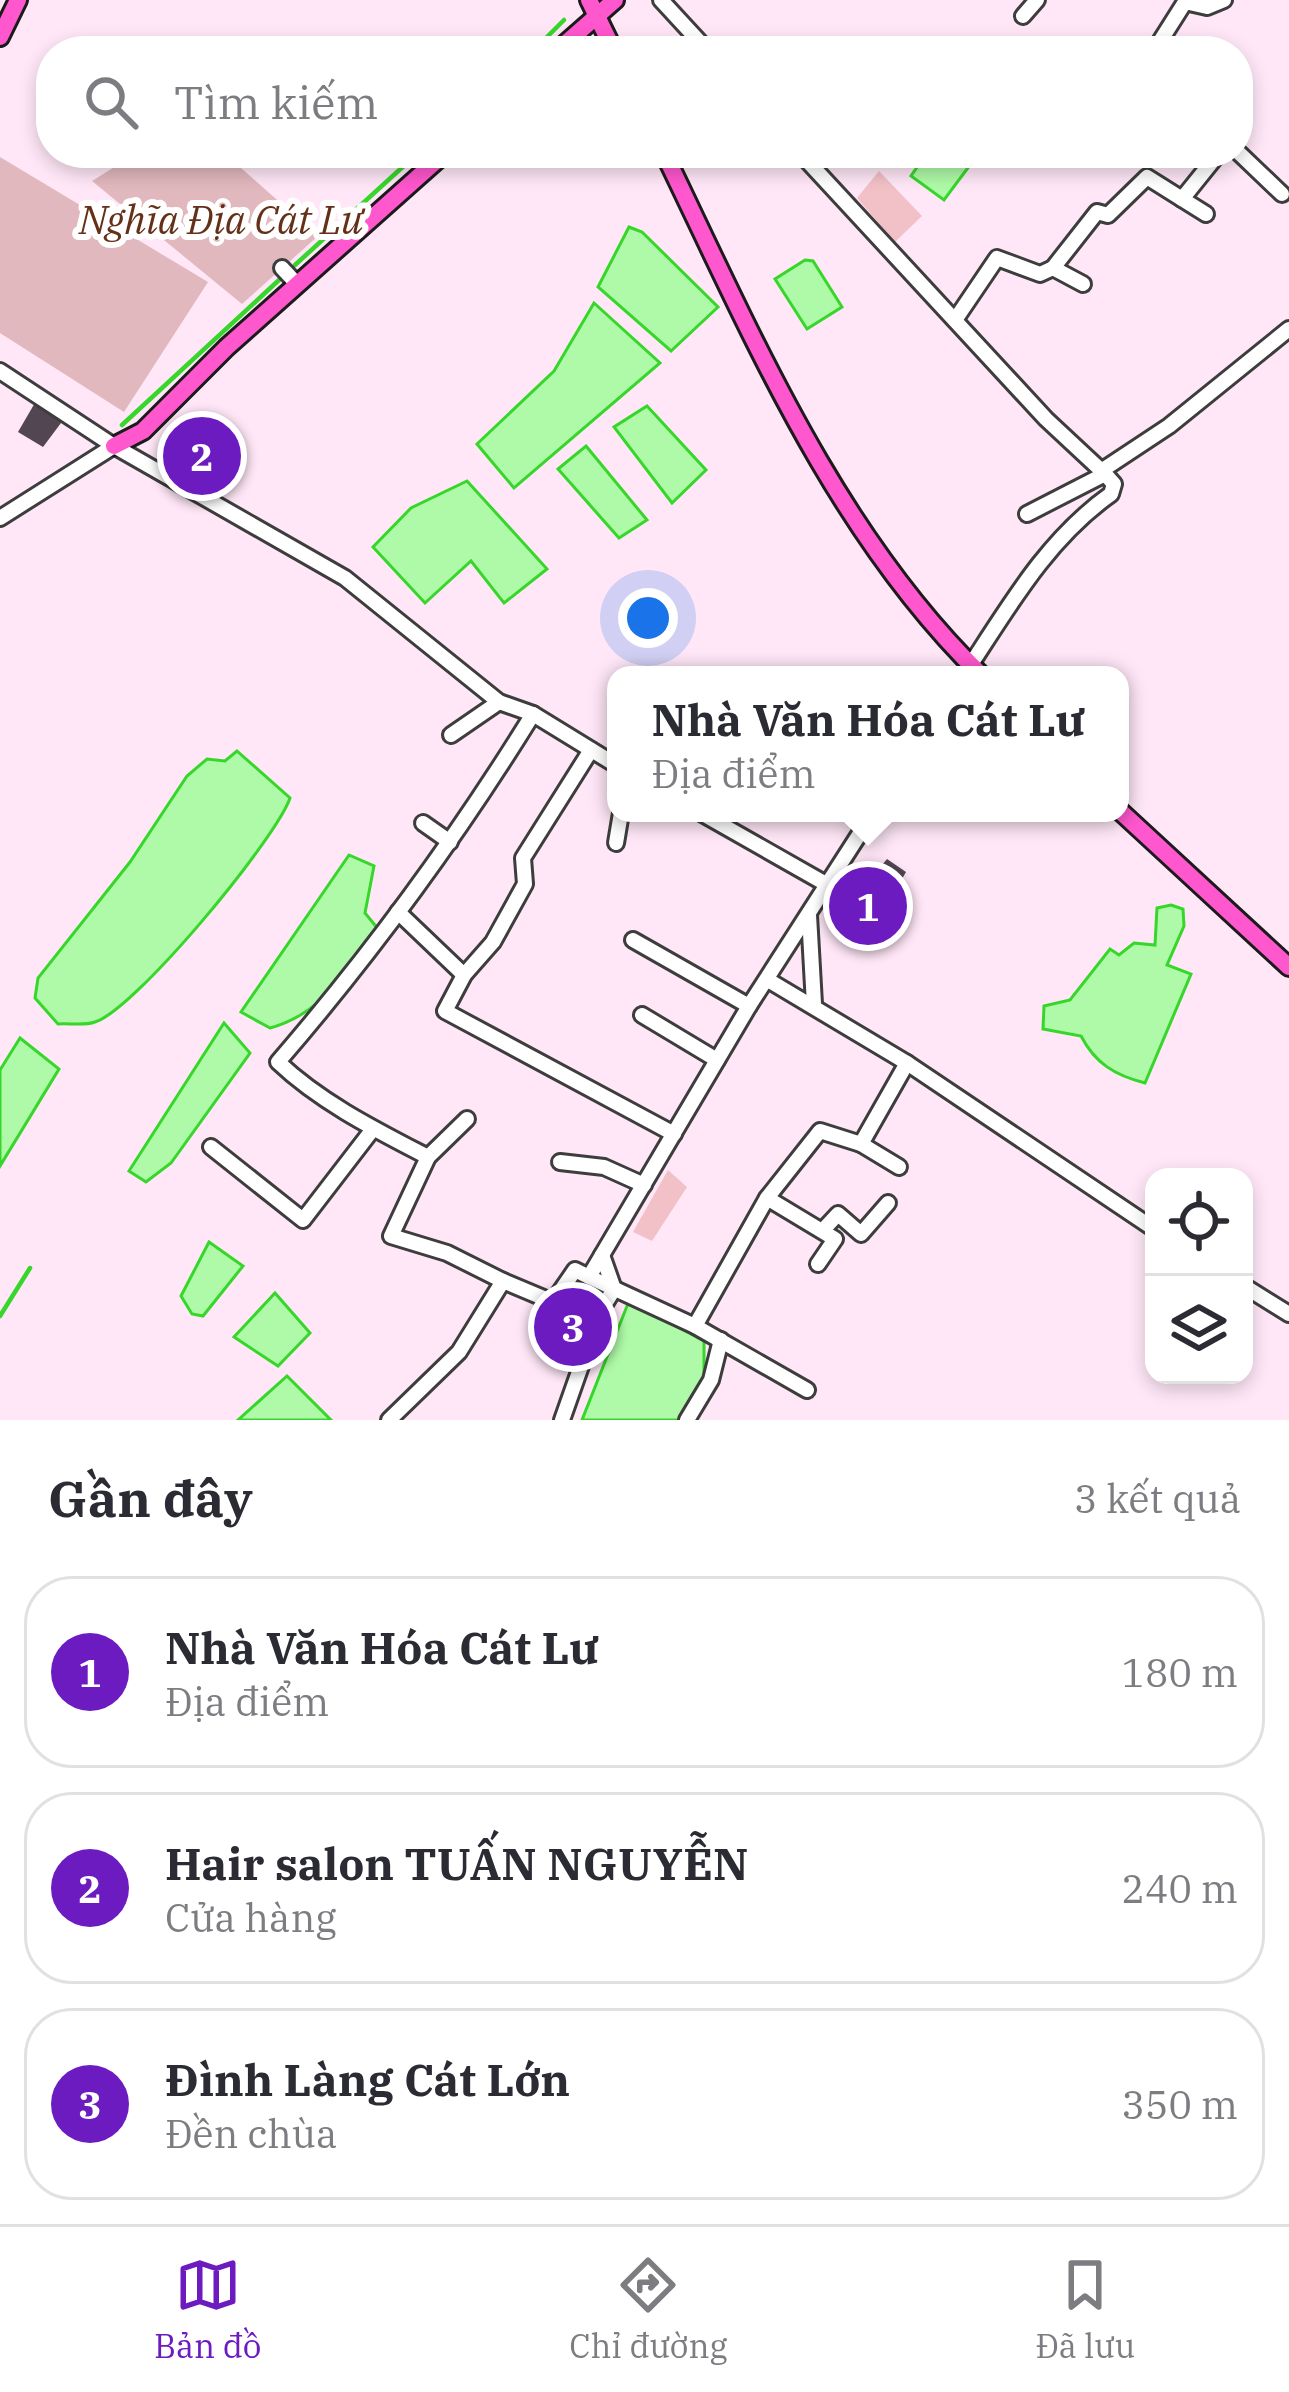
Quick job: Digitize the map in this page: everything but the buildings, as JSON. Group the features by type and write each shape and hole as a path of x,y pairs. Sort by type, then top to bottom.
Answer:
{"main road":[{"path":"0,37 18,0"},
{"path":"570,36 593,8 615,0"},
{"path":"593,8 607,36"},
{"path":"113,446 143,431 428,168"},
{"path":"672,168 824,467 967,666"},
{"path":"1129,819 1289,967"}],"street":[{"path":"662,0 694,36"},
{"path":"1023,16 1037,0"},
{"path":"1163,36 1184,1 1207,7 1224,0"},
{"path":"1253,166 1282,194"},
{"path":"814,168 1114,484 1111,494 1078,516 1054,543 976,666"},
{"path":"1182,199 1207,168"},
{"path":"955,320 997,258 1040,274 1053,268 1096,212 1108,215 1147,177 1206,214"},
{"path":"283,268 298,284"},
{"path":"1053,268 1083,284"},
{"path":"1028,514 1103,472 1169,426 1289,329"},
{"path":"0,371 113,446 345,578 421,634 499,702 533,714 607,760"},
{"path":"142,462 143,431"},
{"path":"0,518 113,446"},
{"path":"451,734 499,702"},
{"path":"428,1156 373,1129 335,1101 309,1092 278,1063 359,968 450,842 533,714"},
{"path":"591,750 524,858 525,884 493,942 464,975 445,1011 674,1134"},
{"path":"616,843 620,822"},
{"path":"717,822 826,884"},
{"path":"590,1276 749,1006 871,822"},
{"path":"423,823 450,842"},
{"path":"398,912 464,975"},
{"path":"809,915 814,1004"},
{"path":"633,940 749,1006"},
{"path":"768,980 908,1063 1145,1223"},
{"path":"642,1016 718,1060"},
{"path":"861,1144 908,1063"},
{"path":"467,1119 428,1156 392,1236 447,1253 553,1302 575,1270 695,1326 807,1390"},
{"path":"214,1153 303,1220 373,1129"},
{"path":"695,1326 767,1198 820,1131 861,1144 899,1167"},
{"path":"560,1162 604,1167 644,1185"},
{"path":"767,1198 835,1239 818,1264"},
{"path":"823,1230 838,1214 861,1234 888,1203"},
{"path":"602,1255 614,1289"},
{"path":"389,1420 459,1352 503,1281"},
{"path":"562,1420 600,1312 614,1289"},
{"path":"1253,1292 1289,1314"},
{"path":"687,1420 711,1380 721,1340"}],"green space":[{"path":"0,157 208,282 124,412 0,333"},
{"name":"Nghĩa Địa Cát Lư","path":"113,168 241,168 318,236 242,304 92,181"}],"shaded area":[{"path":"917,168 968,168 944,200 911,176"},
{"path":"879,171 922,216 895,242 857,198"},
{"path":"629,227 642,232 718,307 671,351 598,287"},
{"path":"805,260 813,261 842,307 807,329 775,279"},
{"path":"594,303 660,363 514,488 477,444 554,371"},
{"path":"647,406 706,470 672,503 614,427"},
{"path":"586,446 647,520 619,538 558,469"},
{"path":"467,481 547,569 504,603 471,561 425,603 373,547 411,508"},
{"path":"237,751 290,798 279,819 202,921 140,988 95,1022 58,1024 35,998 38,978 130,862 187,776 207,759 225,761"},
{"path":"349,855 374,866 365,913 379,930 332,989 304,1013 270,1028 241,1012"},
{"path":"1157,908 1183,909 1184,926 1167,965 1191,974 1145,1083 1107,1067 1081,1036 1043,1029 1044,1006 1070,1000 1110,949 1119,955 1134,943 1155,945"},
{"path":"224,1023 250,1053 171,1163 146,1182 129,1171"},
{"path":"20,1038 59,1069 0,1166 0,1070"},
{"path":"668,1170 687,1187 652,1241 633,1232"},
{"path":"209,1242 243,1266 203,1316 192,1314 181,1296"},
{"path":"275,1293 310,1333 278,1366 234,1337"},
{"path":"629,1301 704,1341 704,1377 682,1420 582,1420"},
{"path":"287,1376 331,1420 238,1420"}],"waterway":[{"path":"548,36 564,20"},
{"path":"295,265 402,168"},
{"path":"122,425 279,280"},
{"path":"0,1316 30,1268"}],"place":[{"name":"Hair salon TUẤN NGUYỄN","path":"202,456"},
{"name":"Nhà Văn Hóa Cát Lư","path":"868,906"},
{"name":"Đình Làng Cát Lớn","path":"573,1327"}]}
